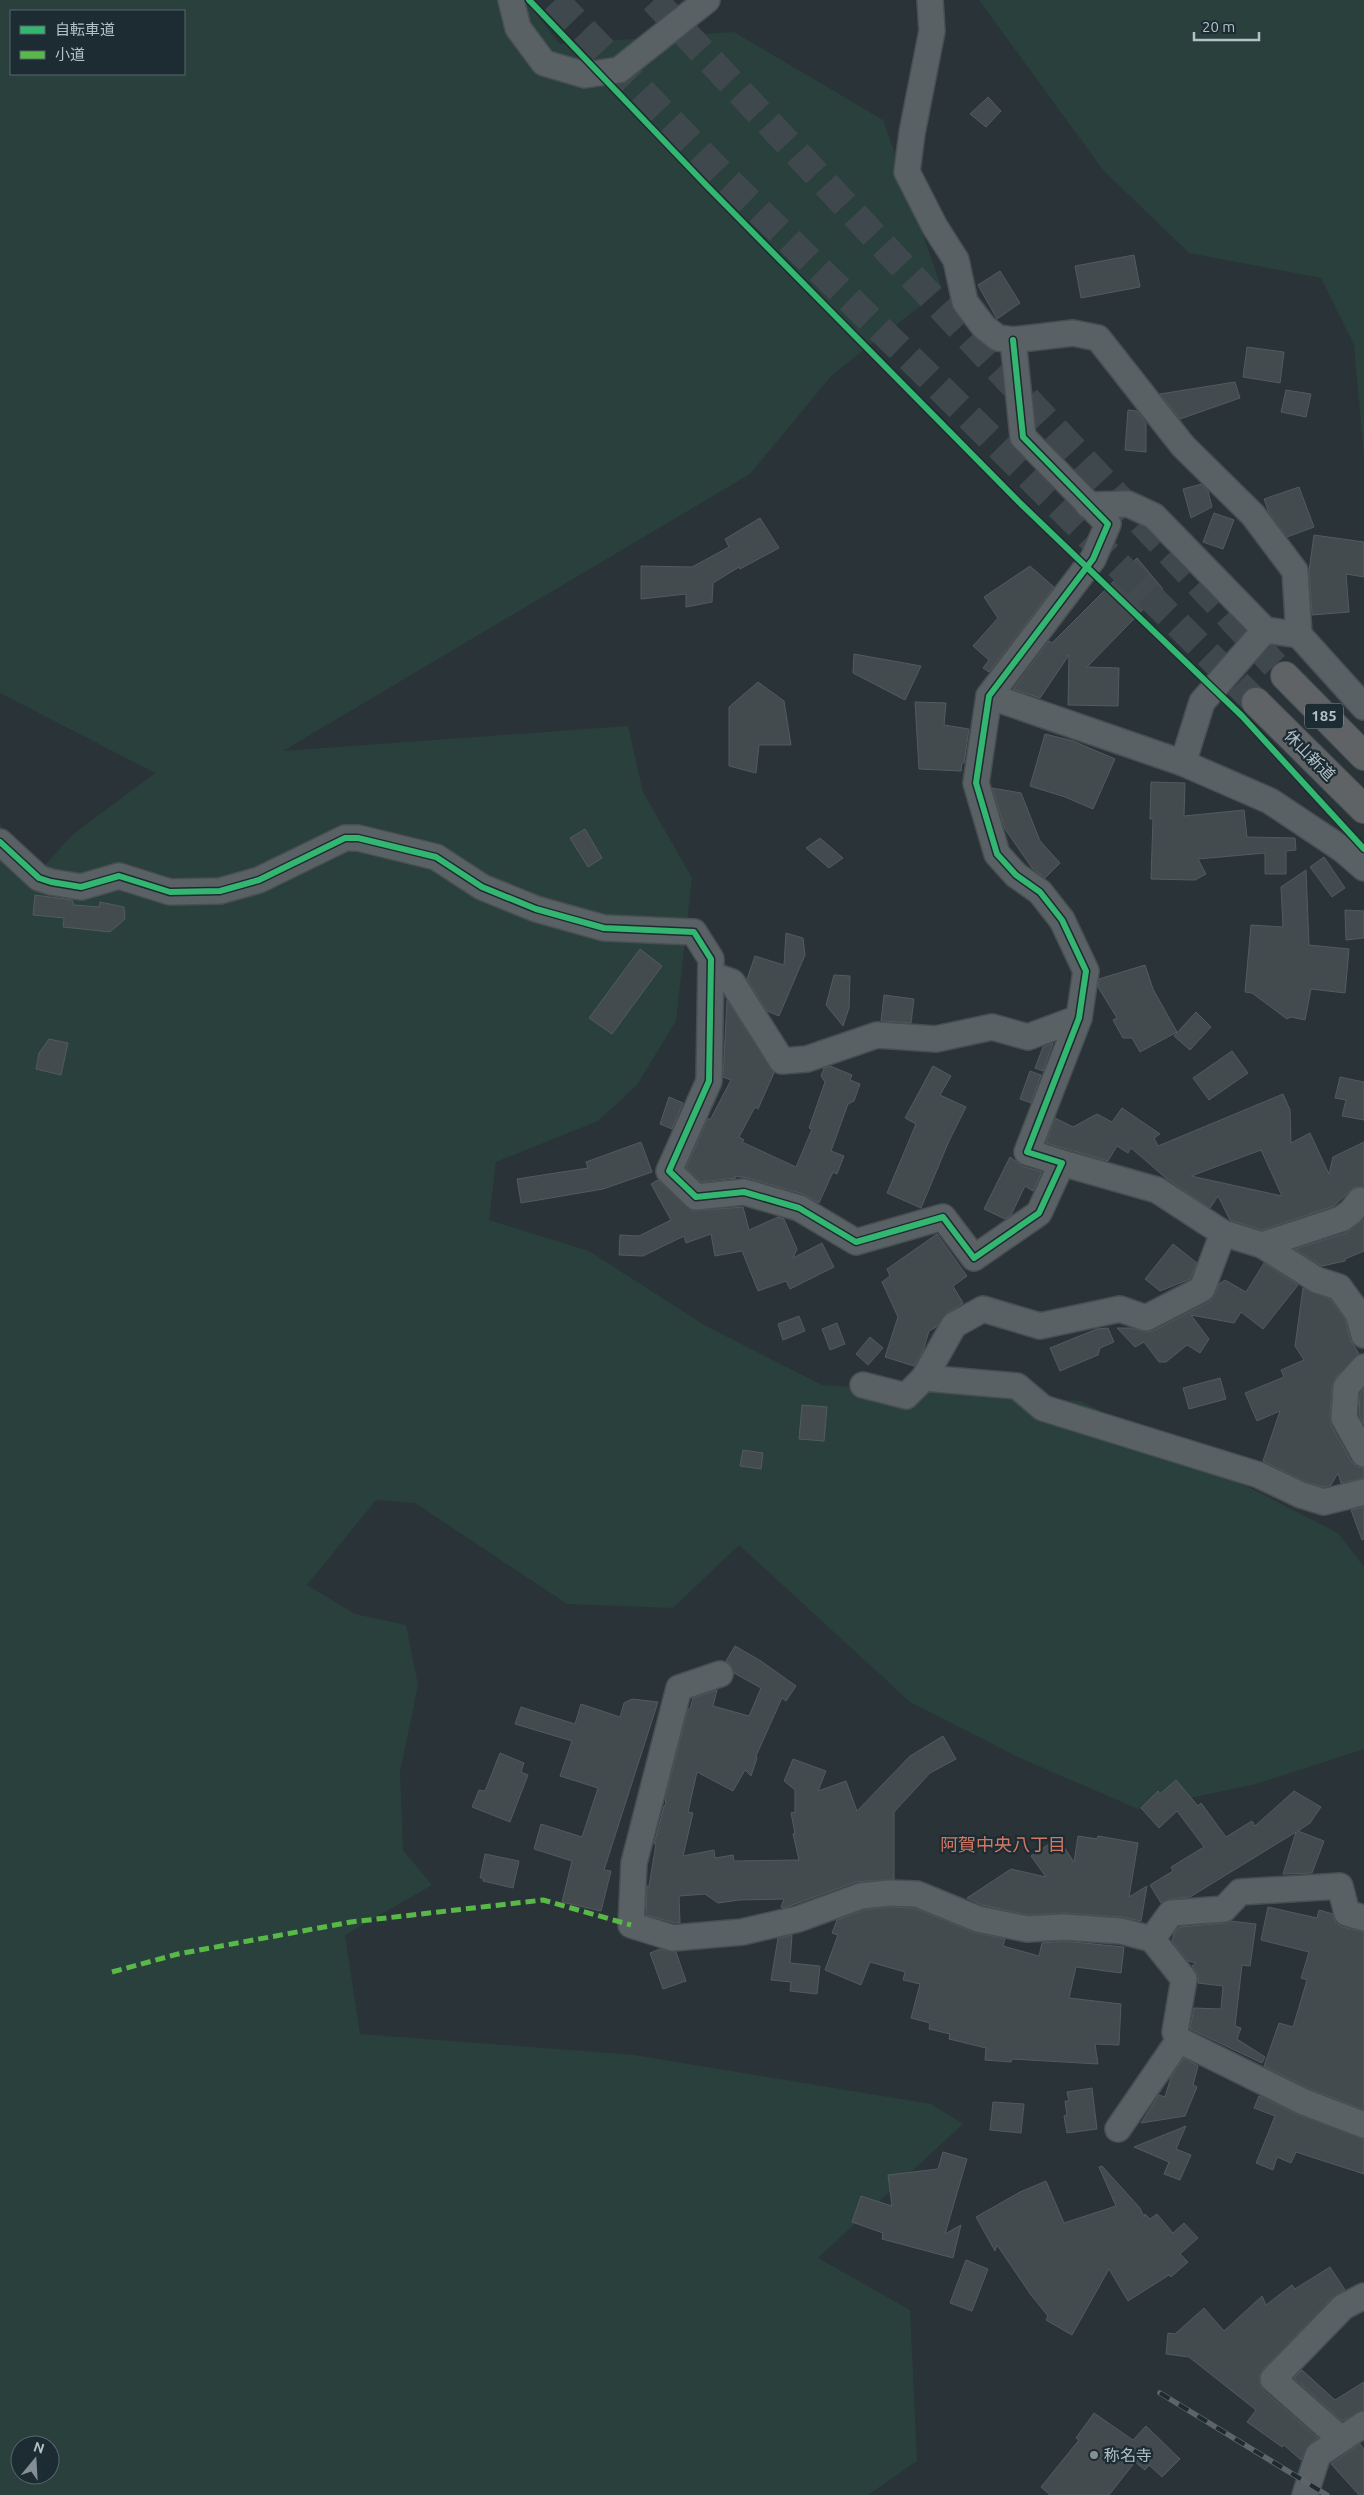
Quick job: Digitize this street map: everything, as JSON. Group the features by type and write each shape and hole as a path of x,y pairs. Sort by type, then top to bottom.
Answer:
{"highway":[{"name":"185","path":"1285,676 1364,756"},
{"name":"休山新道","path":"1256,702 1364,809"}],"street":[{"path":"511,0 518,28 544,63 584,75 619,70 707,0"},
{"path":"930,0 932,31 912,133 907,172 935,227 956,260 965,302 984,327 998,338 1013,340 1073,333 1098,338 1184,446 1252,515 1295,571 1299,635 1364,707"},
{"path":"1013,340 1023,437 1108,524 1093,559 989,696 976,783 997,854 1016,875 1040,892 1062,920 1086,971 1079,1018 1027,1152 1157,1190 1223,1233 1262,1245 1317,1280 1339,1287 1362,1319"},
{"path":"1088,504 1128,504 1154,516 1266,630 1299,635"},
{"path":"1183,763 1202,702 1266,630"},
{"path":"989,696 1183,763 1270,801 1342,849 1364,868"},
{"path":"0,842 39,878 51,882 81,887 119,876 170,892 220,891 236,887 259,880 345,838 358,838 436,857 482,888 536,909 604,928 694,932 711,959 709,1081 669,1171 696,1197 744,1192 799,1208 856,1242 943,1217 974,1258 1039,1213 1062,1163"},
{"path":"712,975 732,982 782,1061 808,1059 877,1035 936,1039 992,1027 1028,1037 1079,1018"},
{"path":"1262,1245 1341,1219 1351,1212 1360,1200"},
{"path":"863,1385 906,1396 924,1378 954,1325 983,1309 1040,1326 1120,1309 1146,1318 1202,1288 1223,1233"},
{"path":"1364,1367 1346,1387 1344,1418 1364,1454"},
{"path":"924,1378 1016,1386 1043,1408 1259,1475 1301,1495 1324,1502 1364,1492"},
{"path":"720,1674 679,1688 634,1863 631,1925 673,1938 742,1932 798,1920 861,1896 889,1893 916,1894 978,1919 1026,1929 1063,1927 1121,1931 1152,1939 1184,1980 1175,2032 1179,2040 1304,2102 1364,2125"},
{"path":"1152,1939 1171,1912 1224,1909 1240,1892 1340,1886 1347,1913 1364,1918"},
{"path":"1118,2129 1179,2040"},
{"path":"1341,2439 1273,2379 1343,2307 1364,2296"},
{"path":"1305,2495 1318,2455 1364,2424"}],"green space":[{"path":"0,0 525,0 560,44 734,32 883,120 942,289 832,375 750,474 283,751 628,726 643,792 692,878 676,1021 637,1085 598,1121 496,1162 489,1220 589,1251 706,1326 822,1385 1081,1401 1338,1533 1364,1567 1364,1749 1256,1784 1138,1809 1020,1758 910,1702 739,1545 673,1608 567,1604 415,1503 376,1500 307,1585 355,1614 406,1625 418,1685 400,1772 403,1850 432,1885 345,1935 360,2034 634,2055 931,2104 963,2124 818,2258 910,2310 917,2461 868,2495 0,2495 0,823 30,882 72,835 155,773 0,693"},
{"path":"979,0 1364,0 1364,458 1354,345 1321,278 1189,253 1103,170"}],"building":[{"path":"988,97 1001,111 986,127 970,114"},
{"path":"1134,255 1140,287 1081,298 1075,266"},
{"path":"1000,271 1020,303 997,319 978,285"},
{"path":"1247,347 1284,352 1280,383 1243,377"},
{"path":"1235,382 1240,398 1180,419 1160,394"},
{"path":"1286,390 1311,394 1306,417 1281,412"},
{"path":"1128,410 1137,411 1146,423 1146,452 1125,450"},
{"path":"1202,484 1208,491 1212,507 1191,518 1183,489"},
{"path":"1299,487 1314,527 1287,537 1269,513 1264,499"},
{"path":"1214,513 1234,520 1223,549 1203,542"},
{"path":"760,518 779,548 740,569 739,567 713,583 712,602 686,607 686,594 641,599 641,566 692,567 729,547 725,539"},
{"path":"1314,535 1364,542 1364,577 1346,574 1349,612 1312,615 1309,571"},
{"path":"1137,558 1163,589 1087,667 1119,668 1118,706 1068,705 1069,655 1040,698 1013,689 1049,641 1052,643"},
{"path":"1030,566 1054,587 989,672 983,668 989,660 973,646 998,618 984,597"},
{"path":"854,654 921,666 905,700 853,673"},
{"path":"758,682 784,701 791,745 759,745 756,773 729,766 729,707"},
{"path":"915,702 946,703 944,725 969,729 961,771 919,769"},
{"path":"1045,734 1073,741 1115,759 1093,809 1065,797 1030,786"},
{"path":"1151,782 1185,783 1184,816 1244,810 1247,837 1295,838 1296,850 1286,851 1286,874 1265,874 1265,853 1198,859 1206,874 1195,880 1151,879 1153,819 1150,819"},
{"path":"992,788 1021,793 1040,841 1060,863 1045,878 1032,868 1005,829"},
{"path":"585,829 602,858 588,867 570,838"},
{"path":"820,838 843,858 829,868 806,848"},
{"path":"1324,857 1345,888 1332,897 1310,867"},
{"path":"1306,870 1309,945 1349,949 1345,993 1311,989 1305,1020 1291,1017 1287,1019 1252,993 1245,992 1251,925 1283,927 1281,887"},
{"path":"35,895 72,900 74,905 99,907 100,902 124,907 125,919 110,932 63,927 64,918 33,915"},
{"path":"1345,910 1364,911 1364,938 1346,940"},
{"path":"786,933 803,938 805,955 779,1016 767,1011 747,979 755,956 784,965"},
{"path":"640,949 662,966 612,1034 589,1018"},
{"path":"1145,965 1153,989 1177,1032 1140,1052 1132,1038 1123,1038 1113,1020 1117,1018 1098,987 1099,979"},
{"path":"834,975 850,976 849,1008 843,1026 826,1005"},
{"path":"884,995 914,999 911,1023 881,1021"},
{"path":"727,1000 774,1073 758,1109 755,1107 739,1137 744,1140 742,1142 796,1167 812,1129 809,1128 825,1082 821,1076 824,1068 830,1066 852,1075 850,1080 860,1084 854,1101 848,1104 831,1151 844,1156 837,1174 833,1172 819,1203 803,1194 748,1178 735,1176 736,1178 701,1182 686,1168 708,1118 710,1120 731,1080 723,1077"},
{"path":"1196,1012 1211,1027 1190,1050 1174,1036"},
{"path":"49,1039 68,1043 61,1075 36,1069 39,1053"},
{"path":"1053,1043 1043,1071 1035,1068 1043,1047"},
{"path":"1232,1051 1248,1073 1209,1100 1193,1078"},
{"path":"933,1066 951,1076 940,1095 966,1107 949,1141 921,1208 887,1193 916,1124 905,1118"},
{"path":"1030,1071 1041,1075 1031,1103 1020,1099"},
{"path":"1340,1077 1364,1082 1364,1120 1342,1116 1346,1100 1335,1098"},
{"path":"1283,1094 1290,1110 1291,1143 1310,1133 1329,1174 1333,1157 1364,1142 1364,1187 1354,1187 1334,1206 1262,1230 1230,1220 1218,1196 1210,1208 1167,1179 1131,1148 1128,1153 1117,1146 1108,1161 1046,1143 1055,1118 1073,1127 1097,1114 1112,1122 1122,1108 1160,1134 1154,1138 1158,1146","holes":["1261,1150 1282,1196 1191,1176"]},
{"path":"669,1097 683,1103 672,1129 660,1124"},
{"path":"641,1142 652,1172 603,1189 521,1203 517,1179 588,1168 586,1162"},
{"path":"1010,1157 1022,1166 1042,1172 1033,1191 1025,1186 1011,1215 1005,1219 984,1209"},
{"path":"658,1180 692,1211 743,1207 749,1230 778,1217 784,1219 797,1249 793,1258 822,1243 834,1267 790,1289 786,1281 758,1291 742,1251 715,1256 711,1234 686,1243 684,1236 643,1256 619,1255 620,1235 639,1236 671,1220 651,1184"},
{"path":"1364,1219 1364,1251 1345,1259 1345,1261 1322,1266 1295,1249 1346,1233"},
{"path":"937,1234 967,1276 953,1286 963,1303 947,1313 936,1327 929,1331 923,1351 914,1366 885,1357 898,1317 882,1282 890,1276 887,1269"},
{"path":"1173,1244 1197,1263 1190,1279 1160,1291 1145,1279"},
{"path":"1264,1263 1298,1285 1263,1329 1241,1312 1234,1323 1191,1315 1209,1339 1200,1353 1187,1345 1166,1362 1159,1362 1144,1342 1135,1347 1117,1328 1153,1331 1209,1302 1219,1284 1225,1280 1246,1292"},
{"path":"1303,1288 1330,1299 1345,1319 1350,1339 1359,1354 1335,1378 1332,1386 1330,1417 1331,1425 1351,1461 1357,1467 1364,1468 1364,1478 1341,1483 1338,1473 1331,1485 1324,1487 1306,1482 1263,1461 1280,1411 1257,1421 1245,1393 1284,1377 1281,1370 1304,1360 1295,1346"},
{"path":"799,1316 805,1331 783,1340 778,1324"},
{"path":"837,1323 845,1344 830,1350 822,1329"},
{"path":"1108,1328 1114,1342 1100,1348 1098,1355 1060,1371 1050,1348 1097,1329"},
{"path":"870,1337 883,1348 868,1365 856,1354"},
{"path":"1220,1378 1226,1399 1189,1409 1183,1388"},
{"path":"1364,1388 1364,1424 1359,1415 1360,1393"},
{"path":"802,1405 827,1407 824,1441 799,1439"},
{"path":"743,1450 763,1453 761,1469 740,1466"},
{"path":"1364,1507 1364,1539 1362,1540 1351,1510"},
{"path":"735,1646 761,1661 796,1686 786,1701 782,1698 756,1756 751,1776 745,1770 733,1791 697,1772 688,1812 693,1813 683,1856 714,1850 715,1858 733,1855 734,1861 799,1860 793,1834 795,1833 791,1813 795,1812 795,1790 784,1781 793,1759 826,1771 818,1791 846,1781 857,1811 910,1756 943,1736 956,1759 930,1773 894,1812 894,1879 856,1882 784,1908 781,1907 784,1899 739,1900 718,1903 705,1894 679,1896 680,1923 675,1923 646,1915 647,1886 649,1886 656,1844 654,1844 666,1804 665,1799 688,1709 690,1709 693,1698 717,1690 713,1706 749,1716 761,1688 734,1673 730,1664 726,1661"},
{"path":"632,1699 658,1702 604,1870 611,1871 601,1911 562,1902 572,1861 534,1849 541,1824 582,1837 598,1788 560,1776 572,1741 515,1724 521,1707 575,1724 581,1704 620,1717 624,1703"},
{"path":"500,1753 524,1763 521,1772 528,1775 510,1822 472,1807 479,1790 485,1791"},
{"path":"1176,1780 1198,1806 1201,1803 1226,1837 1252,1821 1255,1826 1294,1791 1321,1807 1310,1823 1298,1831 1324,1841 1312,1873 1283,1874 1296,1832 1190,1897 1170,1899 1161,1903 1150,1885 1173,1871 1171,1867 1204,1847 1177,1811 1159,1828 1141,1808 1158,1791 1160,1794"},
{"path":"1078,1836 1097,1839 1098,1836 1138,1843 1129,1897 1147,1886 1141,1921 1122,1917 1064,1913 1028,1915 982,1905 967,1898 1011,1869 1046,1877 1031,1856 1058,1838 1074,1862"},
{"path":"485,1854 519,1861 513,1888 483,1881 483,1878 480,1878"},
{"path":"890,1907 914,1908 973,1932 1005,1939 1003,1946 1039,1956 1042,1943 1063,1941 1124,1947 1121,1973 1076,1967 1069,1998 1121,2004 1119,2045 1095,2044 1098,2064 1012,2059 1011,2062 985,2060 986,2048 949,2039 950,2034 929,2029 930,2023 911,2018 920,1984 903,1980 905,1972 870,1962 861,1985 825,1970 838,1935 832,1933 837,1920 864,1910"},
{"path":"1268,1907 1317,1918 1319,1910 1333,1914 1336,1923 1342,1927 1364,1932 1364,2110 1310,2089 1264,2066 1279,2023 1293,2027 1307,1980 1301,1978 1309,1952 1261,1940"},
{"path":"1230,1921 1256,1924 1250,1966 1242,1965 1235,2026 1241,2028 1237,2039 1265,2057 1262,2063 1190,2029 1194,2008 1221,2009 1223,1986 1198,1983 1198,1975 1192,1966 1196,1963 1188,1961 1172,1941 1174,1933 1179,1927"},
{"path":"792,1935 790,1963 820,1966 817,1994 790,1991 791,1982 771,1980 778,1938"},
{"path":"660,1949 676,1952 686,1981 663,1989 650,1953"},
{"path":"1184,2058 1198,2066 1193,2085 1197,2087 1185,2116 1141,2123 1159,2095 1165,2097 1171,2077"},
{"path":"1092,2088 1097,2129 1067,2133 1064,2116 1067,2115 1065,2101 1069,2101 1067,2092"},
{"path":"1259,2096 1299,2115 1364,2139 1364,2174 1296,2152 1291,2163 1277,2157 1273,2170 1256,2163 1275,2116 1254,2108"},
{"path":"993,2102 1024,2104 1021,2133 990,2130"},
{"path":"1186,2126 1176,2149 1191,2155 1180,2180 1164,2174 1169,2162 1134,2147"},
{"path":"943,2152 967,2159 945,2234 961,2225 953,2258 882,2239 883,2233 852,2222 861,2196 892,2206 888,2175 938,2169"},
{"path":"1102,2166 1140,2208 1144,2217 1145,2214 1150,2219 1157,2214 1173,2233 1184,2223 1198,2238 1180,2254 1188,2262 1171,2277 1169,2275 1128,2301 1109,2269 1072,2335 1046,2320 1048,2316 1031,2295 997,2245 995,2251 976,2217 1020,2192 1046,2181 1064,2223 1116,2206 1099,2167"},
{"path":"966,2260 988,2269 972,2311 950,2303"},
{"path":"1330,2267 1345,2290 1333,2297 1263,2369 1259,2376 1263,2390 1318,2438 1310,2444 1301,2460 1284,2445 1282,2447 1247,2422 1256,2410 1189,2357 1166,2354 1168,2333 1175,2334 1204,2308 1224,2331 1262,2296 1266,2305 1292,2285 1295,2289"},
{"path":"1302,2370 1335,2400 1364,2382 1364,2410 1342,2421 1294,2378"},
{"path":"1094,2413 1133,2440 1146,2426 1180,2459 1162,2477 1149,2465 1145,2470 1135,2462 1109,2495 1050,2495 1041,2487 1079,2440 1076,2438"},
{"path":"1360,2444 1364,2449 1364,2495 1359,2495 1331,2464"}],"tunnel":[{"path":"555,0 725,178 923,371 1256,702"},
{"path":"654,0 1285,676"}],"railway":[{"path":"1160,2393 1327,2495"}],"marked path":[{"path":"112,1972 178,1954 351,1922 543,1900 631,1925"}],"cycle path":[{"path":"529,0 707,186 1021,504 1242,716 1364,849"},
{"path":"0,842 39,878 51,882 81,887 119,876 170,892 220,891 259,880 345,838 358,838 436,857 482,887 536,909 604,928 694,932 711,959 709,1081 669,1171 696,1197 744,1192 799,1208 856,1242 943,1217 974,1258 1039,1213 1062,1163 1027,1152 1079,1018 1086,971 1062,920 1040,892 1016,875 997,854 976,783 989,696 1093,559 1108,524 1023,437 1013,340"}],"place":[{"name":"称名寺","path":"1094,2455"}],"district":[{"name":"阿賀中央八丁目","path":"1003,1845"}]}
